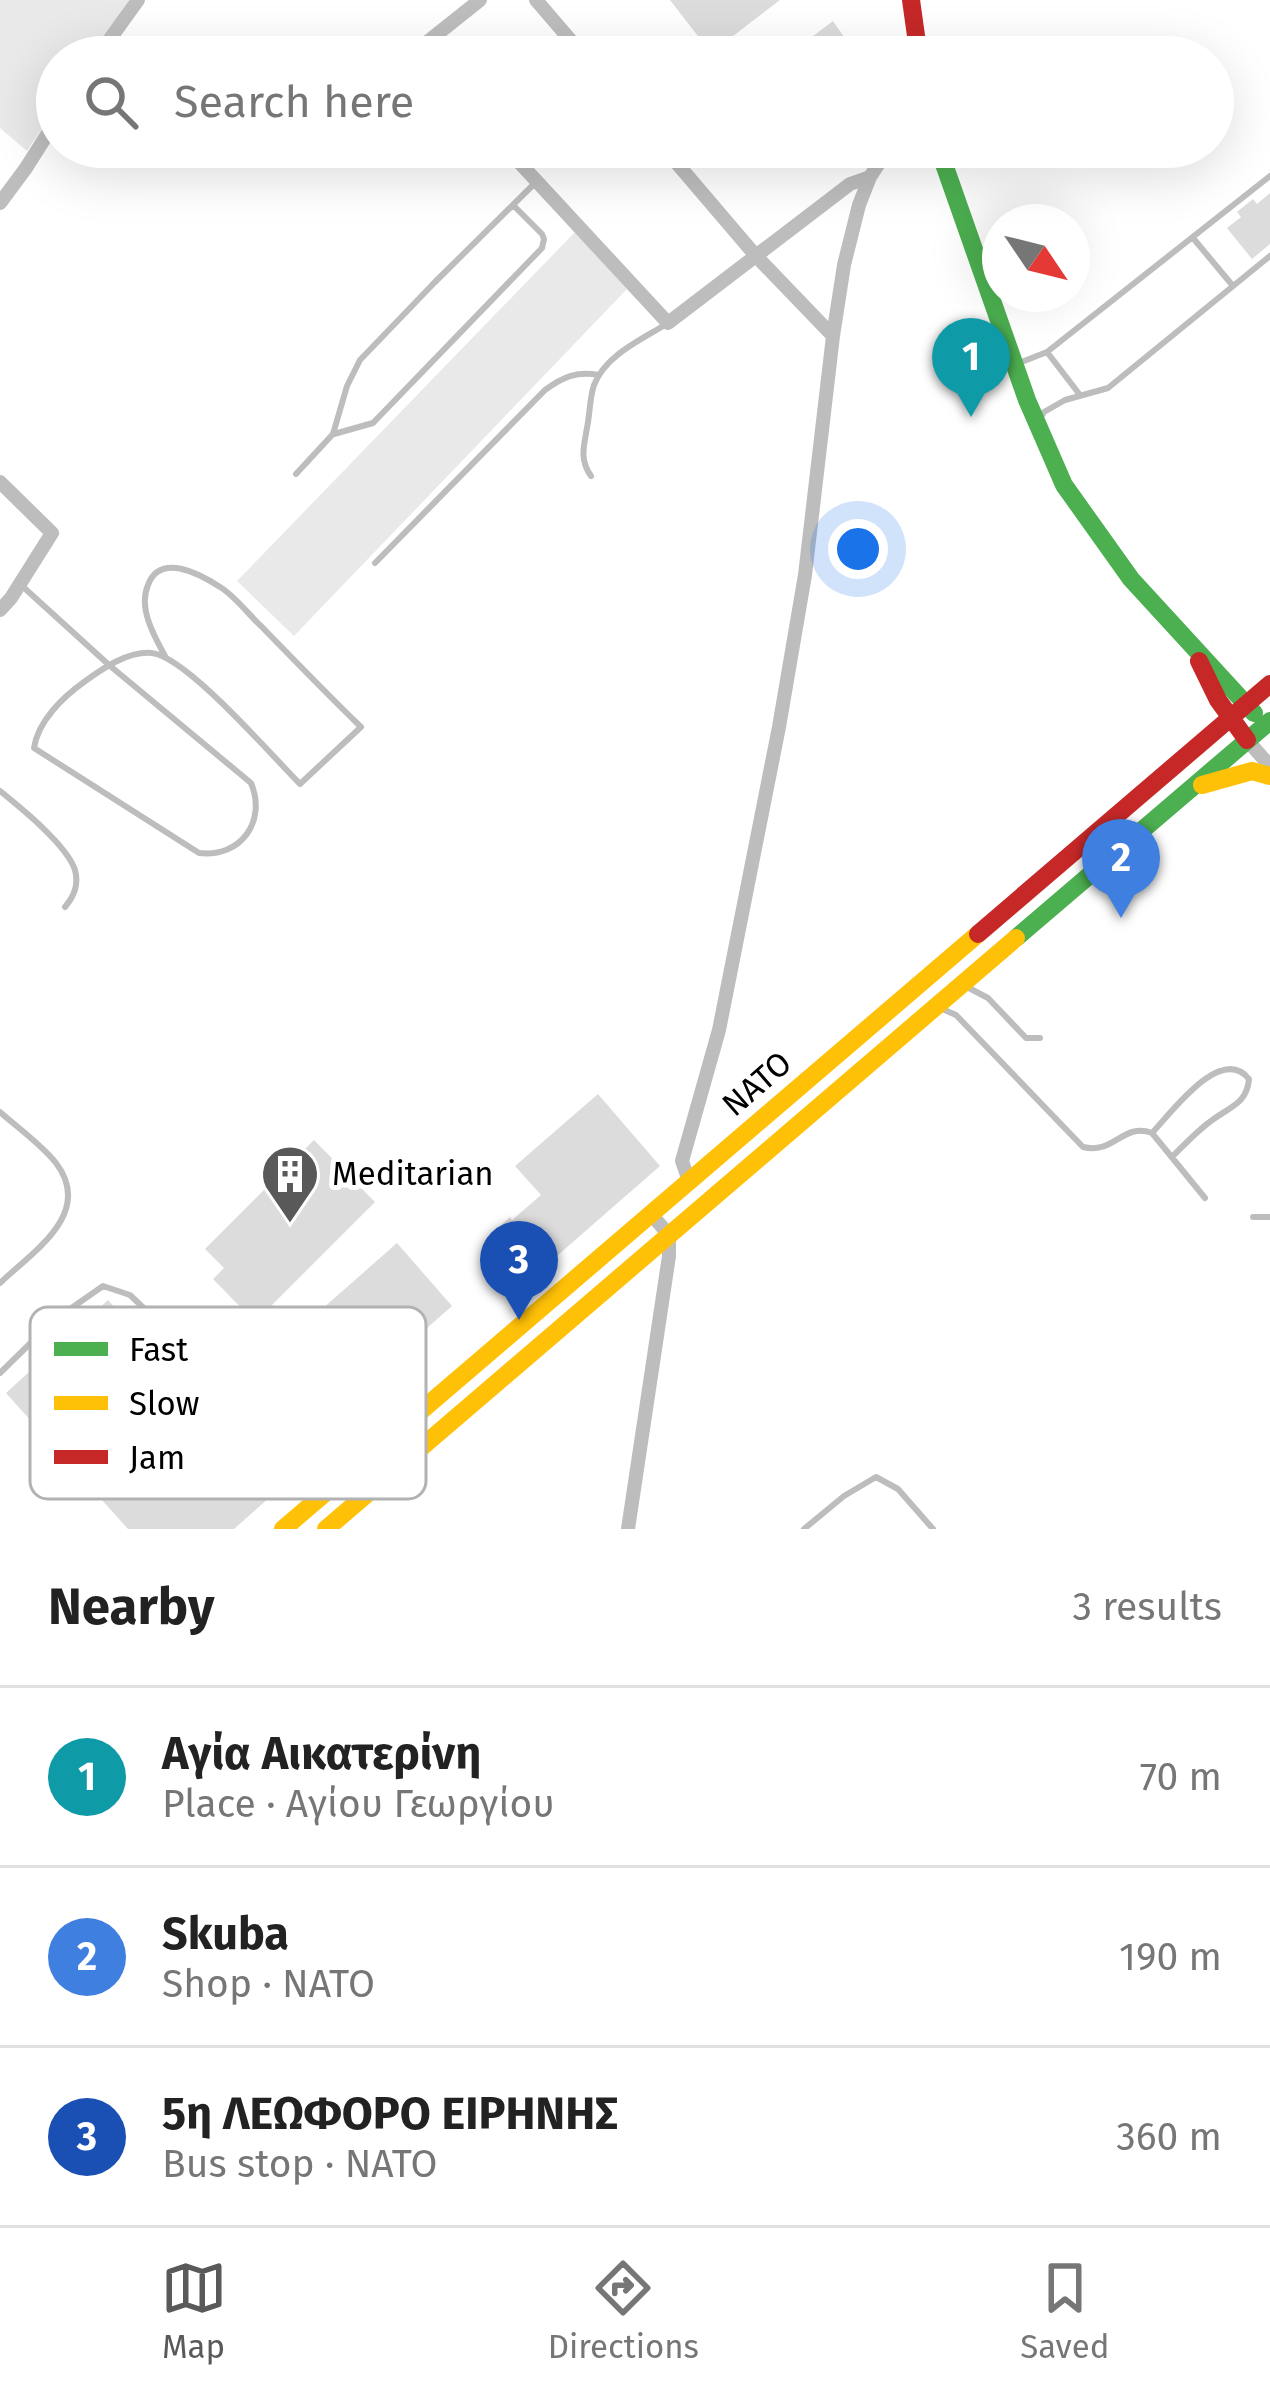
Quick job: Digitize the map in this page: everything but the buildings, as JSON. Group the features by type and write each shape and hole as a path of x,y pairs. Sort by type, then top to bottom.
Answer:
{"main road":[{"path":"911,0 916,36"},
{"path":"945,168 1036,424 1064,485 1131,579 1268,728"},
{"path":"1195,651 1229,718 1247,740"},
{"name":"ΝΑΤΟ","path":"426,1407 1270,684"},
{"name":"ΝΑΤΟ","path":"426,1443 1247,740 1268,728"},
{"path":"1192,788 1235,773 1270,776"},
{"name":"ΝΑΤΟ","path":"283,1529 318,1499"},
{"name":"ΝΑΤΟ","path":"326,1529 361,1499"}],"street":[{"path":"113,36 138,0"},
{"path":"435,36 480,0"},
{"path":"536,0 567,36"},
{"path":"0,202 36,152"},
{"path":"524,168 668,323 850,184 870,176"},
{"path":"680,168 833,336"},
{"path":"689,1181 682,1161 718,1030 805,575 844,266 876,168"},
{"path":"0,482 52,533 0,610"},
{"path":"1247,740 1270,766"},
{"path":"628,1529 669,1256 669,1235 651,1214"}],"lane":[{"path":"1014,364 1047,352 1270,176"},
{"path":"296,473 333,434 346,386 361,360 537,182"},
{"path":"333,434 373,423 542,248 542,234 513,205"},
{"path":"1193,237 1232,286"},
{"path":"1036,424 1044,412 1120,380 1270,256"},
{"path":"591,476 582,453 599,375 635,342 668,323"},
{"path":"1047,352 1080,395"},
{"path":"375,562 545,390 582,372 599,375"},
{"path":"21,585 109,665 251,783 256,812 250,831 237,845 219,853 200,853 34,748 36,736 58,705 83,682 109,665 148,652 165,656 219,701 300,784 361,728 223,588 171,566 160,569 146,589 152,633 165,656"},
{"path":"0,790 75,868 77,887 65,907"},
{"path":"958,988 974,989 996,1004 1027,1038 1040,1038"},
{"path":"936,1006 956,1015 1083,1147 1105,1148 1141,1129 1152,1133 1205,1198"},
{"path":"1152,1133 1199,1083 1220,1070 1242,1070 1250,1079 1248,1093 1173,1156"},
{"path":"0,1112 56,1163 70,1192 64,1220 0,1283"},
{"path":"1253,1217 1270,1217"},
{"path":"73,1307 103,1286 130,1294 143,1307"},
{"path":"0,1373 30,1344"},
{"path":"804,1529 844,1496 876,1478 898,1489 933,1529"}],"shaded area":[{"path":"0,0 129,0 105,36 36,36 36,138 27,151 0,128"},
{"path":"575,232 627,289 294,636 237,581"}],"traffic: fast":[{"path":"945,168 1027,400 1064,485 1131,579 1254,713"},
{"path":"1016,938 1270,721"}],"traffic: slow":[{"path":"1202,785 1252,771 1270,776"},
{"path":"426,1407 978,934"},
{"path":"426,1443 1016,938"},
{"path":"283,1529 318,1499"},
{"path":"326,1529 361,1499"}],"traffic: jam":[{"path":"911,0 916,36"},
{"path":"1199,661 1218,700 1247,740"},
{"path":"978,934 1270,684"}],"place":[{"name":"Αγία Αικατερίνη","path":"971,417"},
{"name":"Skuba","path":"1121,918"},
{"name":"Meditarian","path":"290,1225"},
{"name":"5η ΛΕΩΦΟΡΟ ΕΙΡΗΝΗΣ","path":"519,1320"}]}
